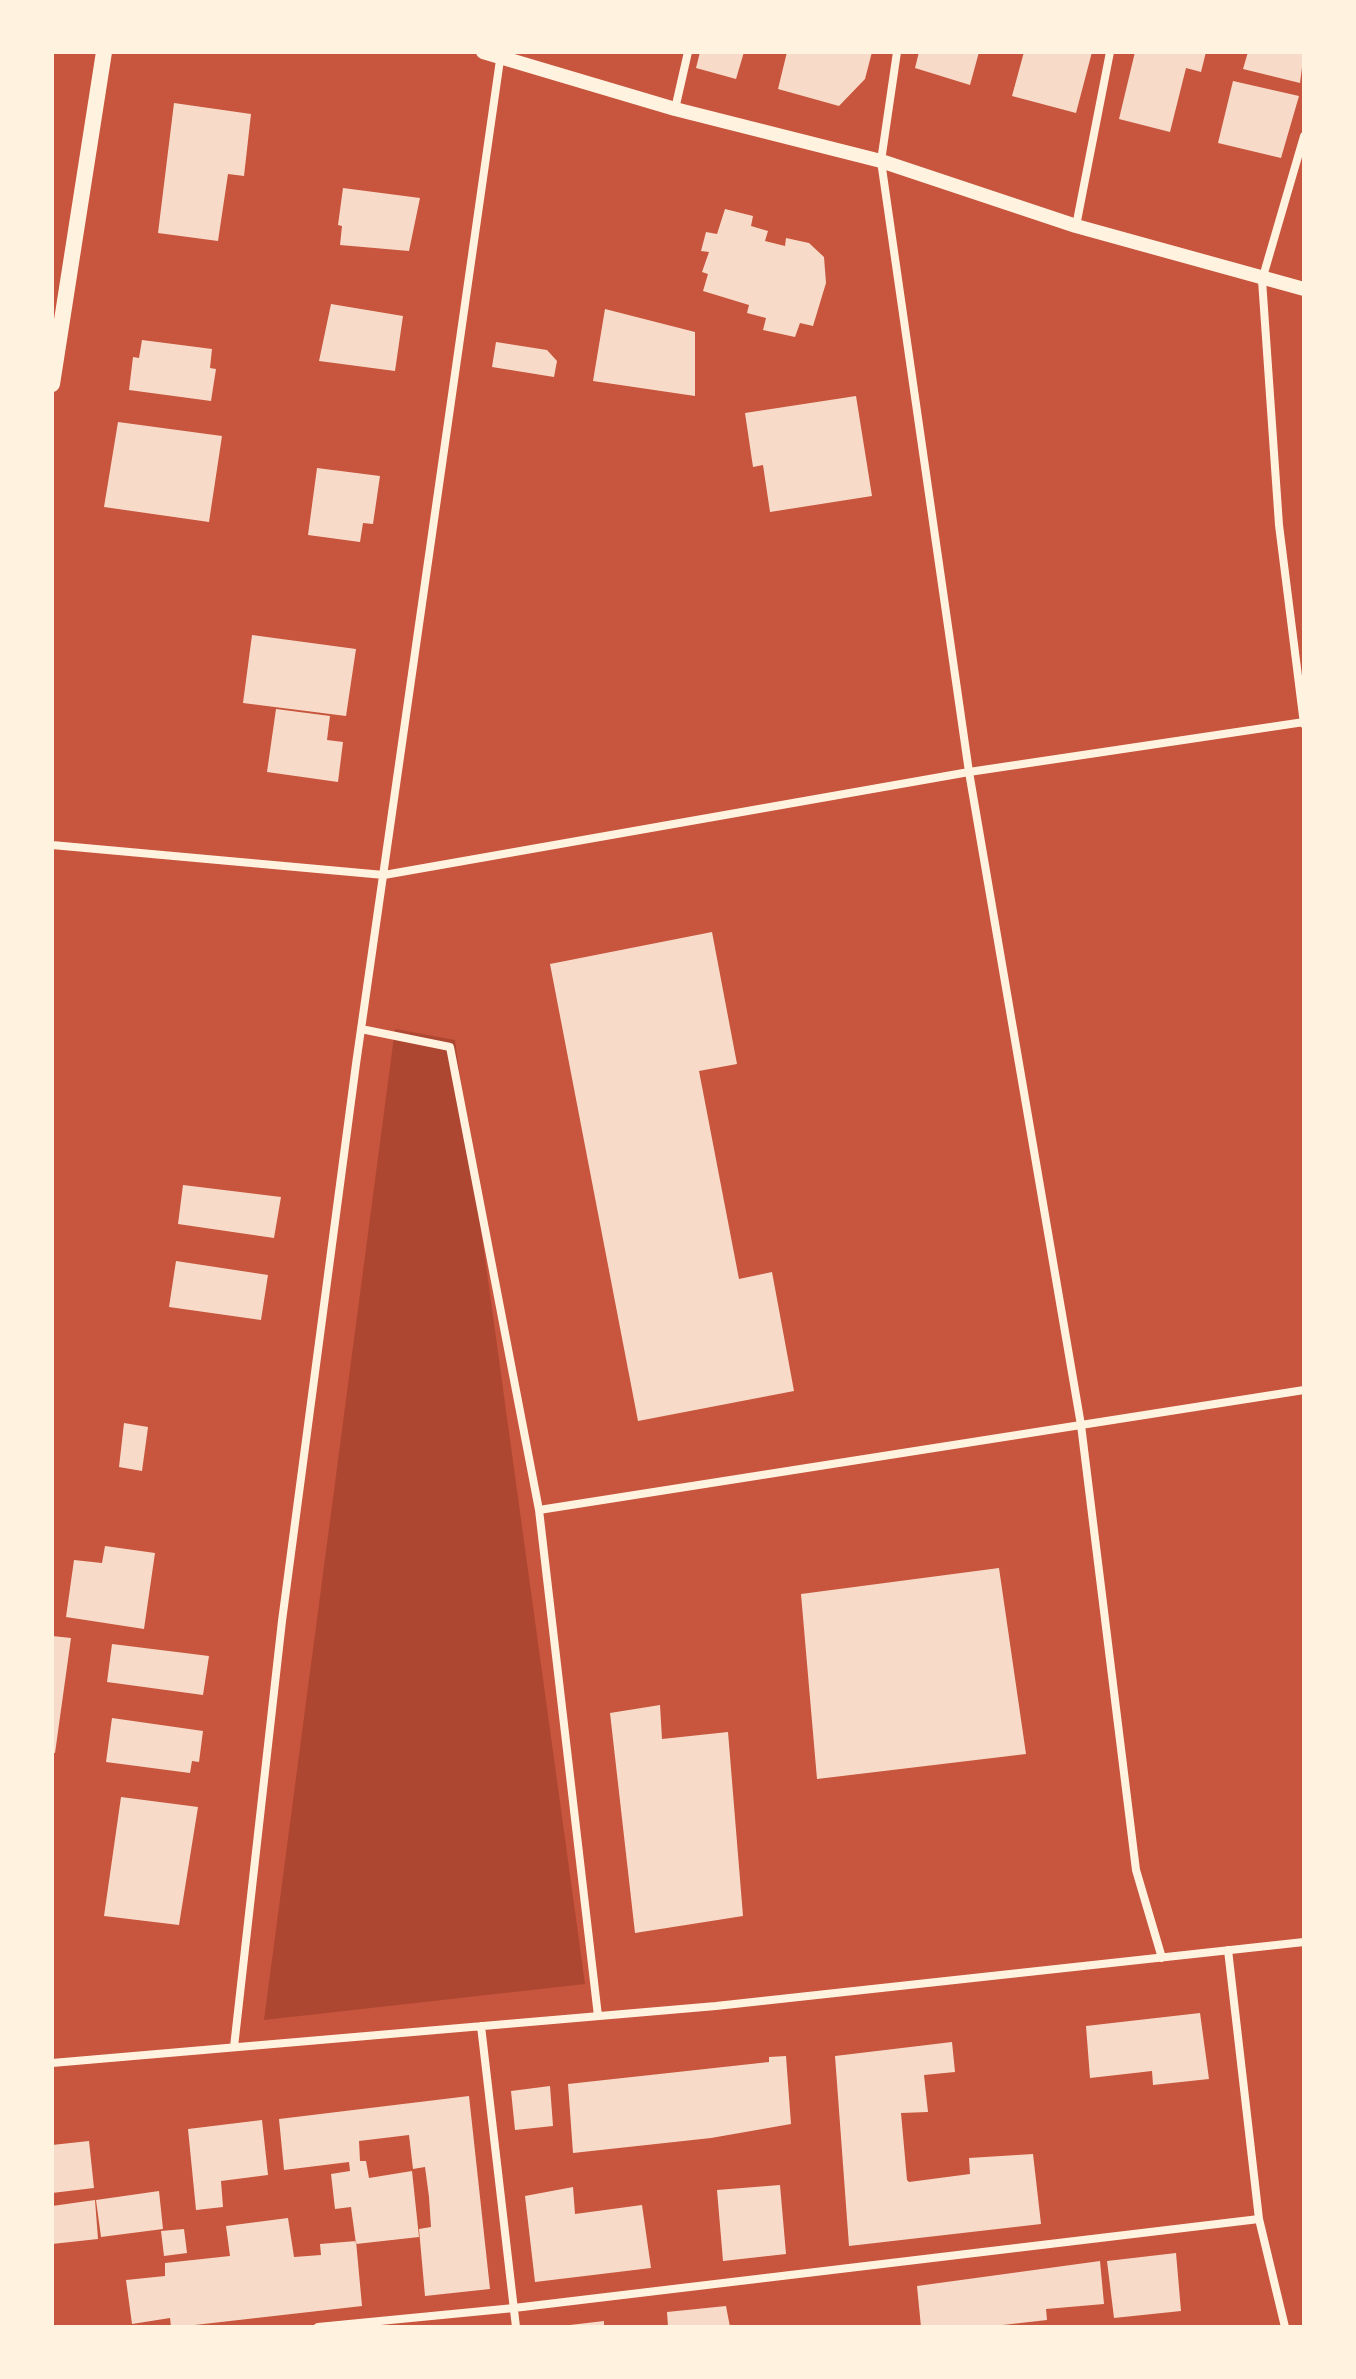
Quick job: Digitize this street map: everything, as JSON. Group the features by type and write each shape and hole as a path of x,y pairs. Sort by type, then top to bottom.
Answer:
{"main road":[{"path":"52,384 104,52"}],"street":[{"path":"483,52 500,54 675,109 881,161 1076,226 1262,280 1304,289"},
{"path":"675,109 688,52"},
{"path":"897,52 881,161 969,772 1081,1425 1136,1870 1162,1958"},
{"path":"1076,226 1110,52"},
{"path":"234,2047 282,1621 361,1029 500,54"},
{"path":"52,845 384,875 969,772 1304,724 1279,525 1262,280 1304,136"},
{"path":"361,1029 450,1047 539,1510 598,2016"},
{"path":"539,1510 1304,1390"},
{"path":"52,2063 598,2016 1304,1942"},
{"path":"1228,1950 1259,2219 1285,2327"},
{"path":"481,2026 516,2327"},
{"path":"318,2327 514,2308 1259,2219"}],"shaded area":[{"path":"395,1029 455,1040 585,1984 264,2020"}],"building":[{"path":"700,52 744,52 736,79 696,68"},
{"path":"787,52 872,52 865,79 839,106 778,89"},
{"path":"919,52 979,52 970,85 915,68"},
{"path":"1024,52 1092,52 1076,113 1012,96"},
{"path":"1135,52 1206,52 1201,72 1186,68 1170,132 1119,119"},
{"path":"1248,52 1304,52 1300,83 1243,69"},
{"path":"1233,81 1299,96 1281,158 1218,143"},
{"path":"174,103 251,114 244,176 228,174 218,241 158,233"},
{"path":"343,188 420,198 409,251 340,245 342,226 338,225"},
{"path":"725,209 753,216 751,226 768,231 765,241 785,246 786,238 809,243 824,257 826,283 813,326 800,323 795,337 763,330 766,318 747,313 749,305 703,291 708,274 702,272 709,252 701,251 706,232 717,234"},
{"path":"331,304 403,316 395,371 319,361"},
{"path":"605,309 695,332 695,396 593,381"},
{"path":"142,340 212,349 210,368 216,369 211,401 129,390 133,357 139,358"},
{"path":"496,342 547,350 557,361 554,377 492,367"},
{"path":"856,396 872,496 770,512 763,465 753,467 745,413"},
{"path":"118,422 222,436 209,522 104,507"},
{"path":"317,468 380,476 373,524 363,523 360,542 308,535"},
{"path":"252,635 356,649 346,716 243,703"},
{"path":"276,709 330,716 327,740 343,742 338,782 267,772"},
{"path":"712,932 737,1064 699,1071 739,1279 772,1272 794,1391 638,1421 550,964"},
{"path":"183,1185 281,1197 274,1238 178,1224"},
{"path":"176,1261 268,1275 261,1320 169,1307"},
{"path":"124,1423 148,1427 142,1471 119,1467"},
{"path":"105,1546 155,1553 144,1629 66,1617 74,1560 102,1563"},
{"path":"999,1568 1026,1754 817,1779 801,1594"},
{"path":"52,1636 71,1638 55,1753 52,1753"},
{"path":"112,1644 209,1656 203,1695 107,1682"},
{"path":"660,1705 662,1739 728,1732 743,1916 635,1933 610,1713"},
{"path":"112,1718 203,1731 199,1762 192,1761 190,1773 106,1762"},
{"path":"121,1797 198,1807 179,1925 104,1916"},
{"path":"1200,2013 1209,2079 1153,2085 1152,2071 1090,2078 1086,2026"},
{"path":"952,2042 955,2072 924,2075 928,2112 901,2113 907,2180 970,2174 969,2158 1033,2154 1041,2224 849,2246 835,2056"},
{"path":"786,2056 791,2124 711,2138 573,2153 568,2084 769,2062 769,2057"},
{"path":"550,2086 553,2126 515,2130 511,2091"},
{"path":"469,2096 490,2289 425,2296 419,2229 431,2227 429,2197 425,2167 413,2169 409,2135 359,2141 360,2161 366,2161 369,2178 412,2171 419,2237 356,2244 351,2207 335,2209 331,2174 350,2171 349,2162 284,2170 279,2119"},
{"path":"262,2120 268,2175 221,2181 223,2207 196,2210 188,2129"},
{"path":"89,2141 94,2188 52,2193 52,2145"},
{"path":"780,2185 786,2254 723,2261 717,2190"},
{"path":"573,2187 575,2214 642,2205 651,2268 535,2282 525,2196"},
{"path":"159,2191 163,2229 101,2237 96,2200"},
{"path":"95,2200 98,2239 52,2244 52,2206"},
{"path":"288,2218 294,2257 321,2255 320,2244 356,2241 362,2306 177,2327 171,2327 170,2318 132,2324 126,2280 165,2276 165,2263 230,2256 226,2226"},
{"path":"184,2229 187,2253 164,2256 161,2231"},
{"path":"1176,2253 1181,2311 1114,2318 1107,2261"},
{"path":"1100,2261 1104,2304 1046,2309 1047,2320 985,2327 921,2327 917,2286"},
{"path":"726,2306 730,2327 668,2327 667,2312"},
{"path":"604,2321 604,2327 570,2327 570,2325"}]}
